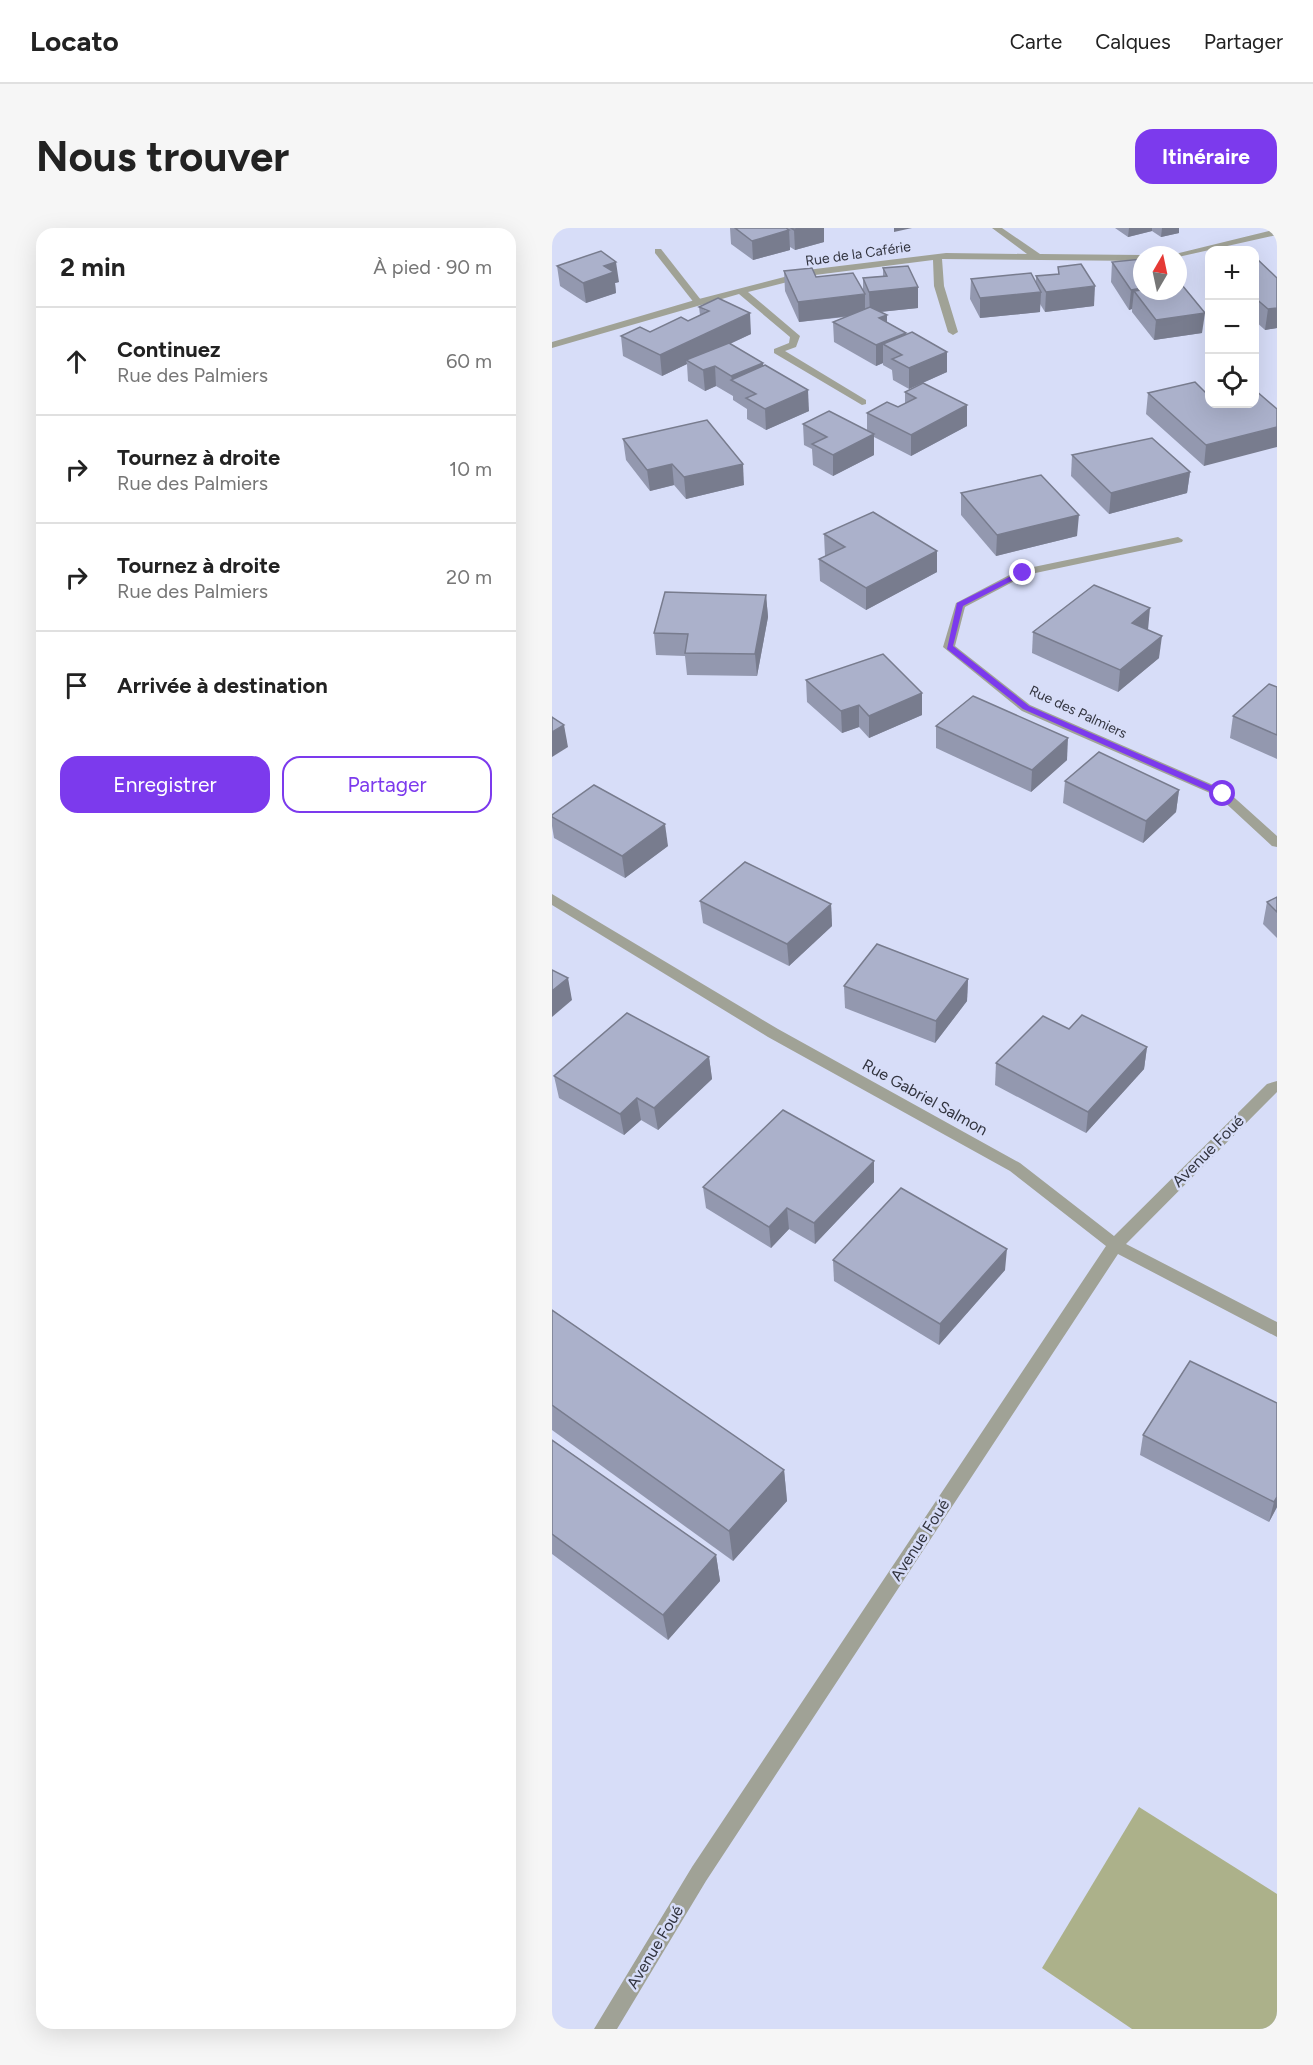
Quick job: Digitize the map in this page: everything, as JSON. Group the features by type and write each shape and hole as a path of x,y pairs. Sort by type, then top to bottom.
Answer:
{"street":[{"path":"996,228 1039,258"},
{"path":"1187,252 1277,232"},
{"path":"658,251 698,302"},
{"path":"937,257 939,286 953,332"},
{"name":"Rue de la Caférie","path":"552,345 698,302 815,272 937,257 1133,258"},
{"path":"741,291 795,336 793,345 777,351 862,402"},
{"name":"Rue des Palmiers","path":"1178,540 1023,573 960,605 950,647 1026,708 1223,794 1277,843"},
{"name":"Rue Gabriel Salmon","path":"552,899 772,1033 1015,1167 1114,1245 1277,1330"},
{"name":"Avenue Foué","path":"605,2029 699,1874 1114,1245 1272,1088 1277,1086"}],"green space":[{"path":"1139,1807 1277,1894 1277,2029 1132,2029 1042,1968"}],"building":[{"path":"735,228 786,228 789,230 752,241"},
{"path":"601,251 616,262 604,266 614,272 583,283 557,266"},
{"path":"1133,260 1133,290 1131,290 1112,262"},
{"path":"1259,261 1277,278 1277,308 1268,309 1259,301"},
{"path":"1081,264 1095,286 1046,292 1036,276 1059,274 1058,267"},
{"path":"908,266 918,287 869,292 863,278 887,276 883,268"},
{"path":"812,268 816,277 853,273 865,294 798,302 784,271"},
{"path":"1031,273 1041,292 980,298 971,279"},
{"path":"1187,291 1205,313 1156,320 1141,300 1187,300"},
{"path":"718,298 750,313 660,355 621,336 640,327 650,332 681,317 688,321 709,311 699,307"},
{"path":"870,307 887,315 879,318 906,333 876,345 833,322"},
{"path":"912,332 947,352 909,368 892,359 902,355 883,344"},
{"path":"729,343 763,363 731,376 715,366 703,370 686,360"},
{"path":"765,365 808,390 765,409 746,398 756,394 731,380"},
{"path":"1195,382 1205,392 1205,408 1259,408 1259,393 1277,409 1277,427 1206,445 1148,393"},
{"path":"923,383 967,405 911,435 867,413 887,402 898,407 916,398 905,392"},
{"path":"829,411 874,434 833,455 812,444 827,437 803,424"},
{"path":"707,420 743,464 684,477 672,464 647,470 623,439"},
{"path":"1152,438 1190,472 1111,493 1072,455"},
{"path":"1041,475 1079,515 997,535 961,493"},
{"path":"873,512 937,551 866,588 819,559 845,547 824,534"},
{"path":"1094,585 1150,608 1132,623 1162,636 1120,670 1033,632"},
{"path":"665,592 766,595 755,654 685,653 688,634 654,633"},
{"path":"883,654 922,693 869,716 859,705 841,711 806,680"},
{"path":"1269,684 1277,687 1277,735 1233,716"},
{"path":"973,696 1068,738 1032,770 936,726"},
{"path":"552,717 564,725 552,732"},
{"path":"1099,752 1179,790 1146,821 1065,781"},
{"path":"594,785 665,824 622,856 552,817"},
{"path":"745,862 831,904 787,944 700,901"},
{"path":"1277,897 1277,912 1267,902"},
{"path":"877,944 968,979 936,1021 844,986"},
{"path":"552,970 568,978 552,991"},
{"path":"627,1013 709,1057 654,1108 637,1098 620,1114 554,1076"},
{"path":"1082,1015 1147,1047 1088,1112 996,1063 1043,1016 1069,1029"},
{"path":"783,1110 874,1161 814,1223 787,1208 769,1227 703,1187"},
{"path":"901,1188 1007,1249 940,1324 833,1260"},
{"path":"552,1310 784,1470 729,1531 552,1405"},
{"path":"1190,1361 1277,1403 1277,1497 1274,1502 1143,1435"},
{"path":"552,1440 716,1555 663,1615 552,1534"}],"route":[{"path":"1023,573 960,605 950,647 1026,708 1223,794"}]}
